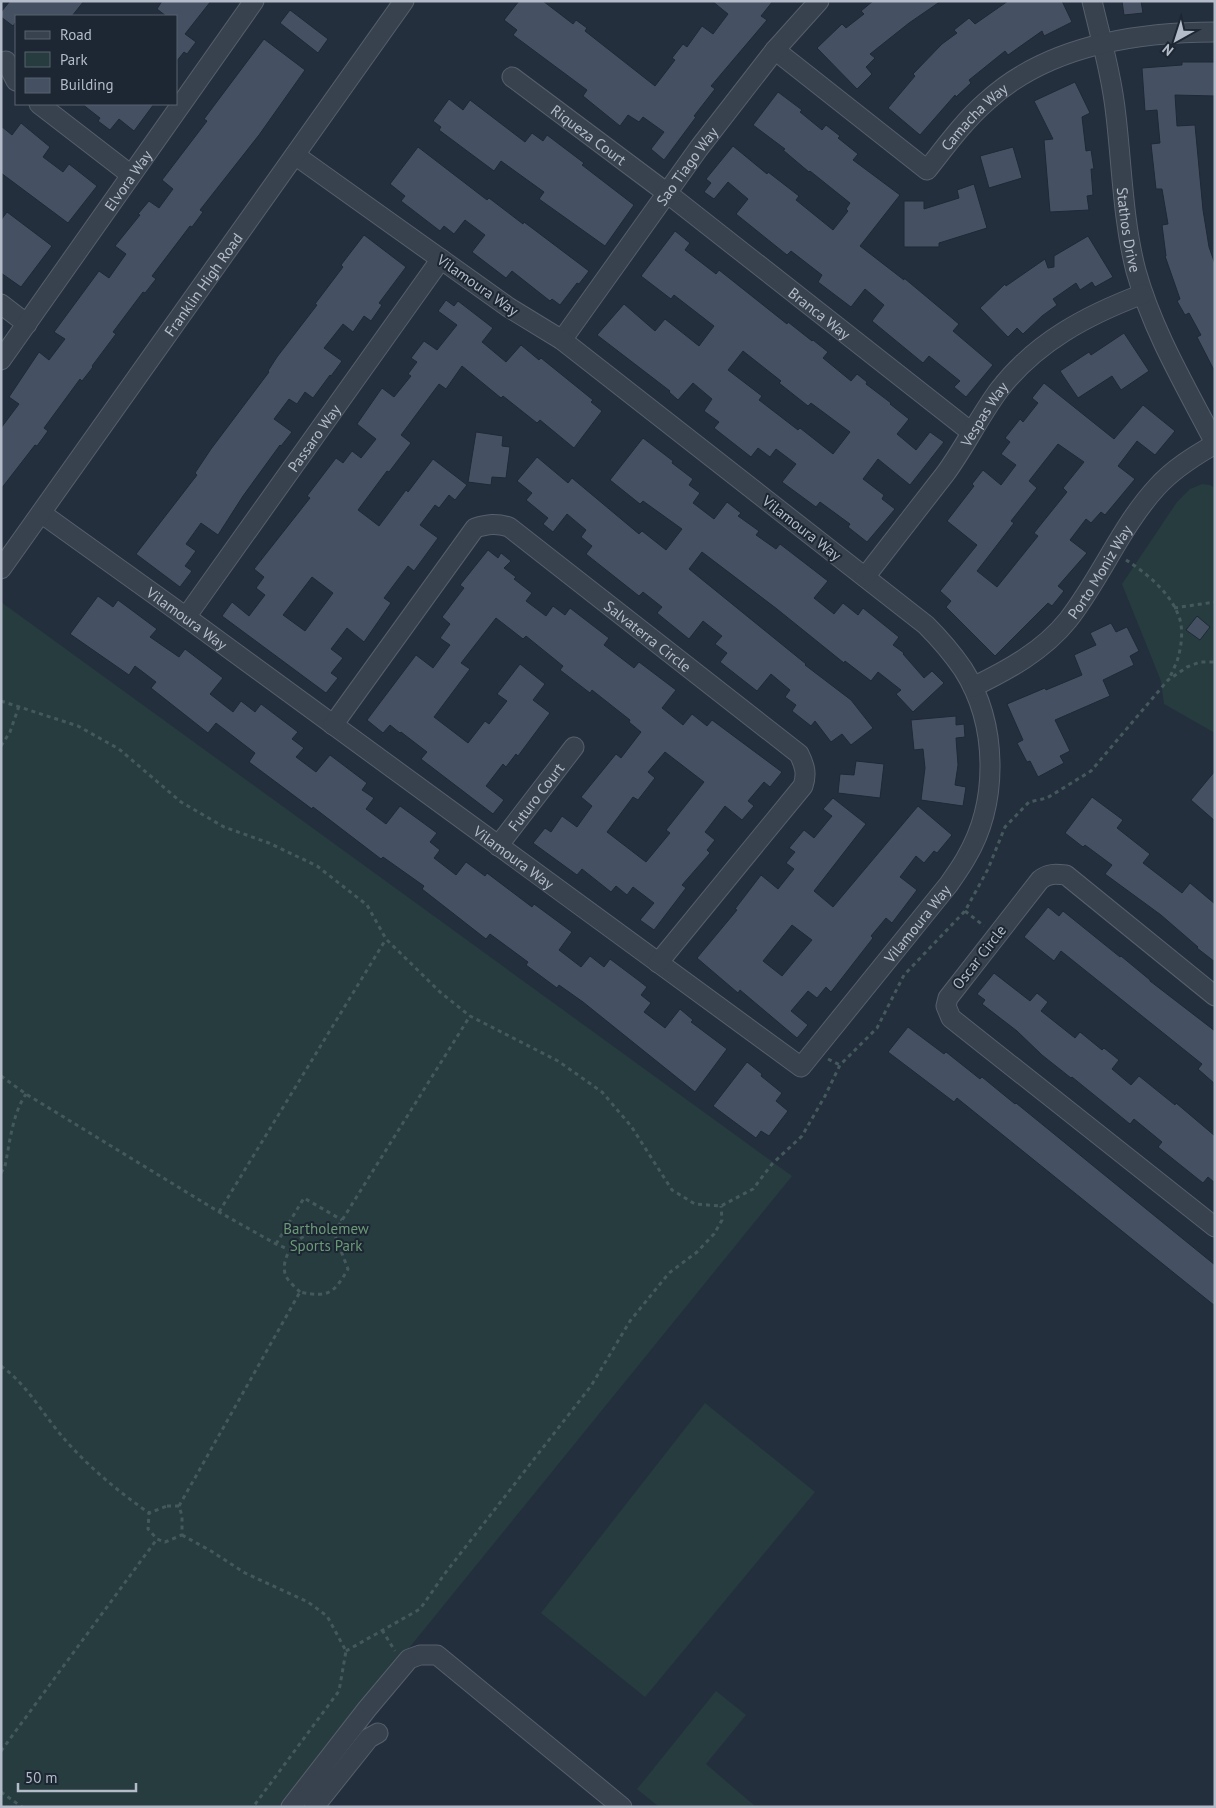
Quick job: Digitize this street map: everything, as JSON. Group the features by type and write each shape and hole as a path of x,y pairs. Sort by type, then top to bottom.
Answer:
{"street":[{"name":"Elvora Way","path":"1,360 254,1"},
{"name":"Franklin High Road","path":"1,569 404,1"},
{"name":"Sao Tiago Way","path":"562,340 699,148 775,50 819,1"},
{"name":"Stathos Drive","path":"1092,1 1103,44 1116,115 1128,230 1135,268 1157,331 1215,444"},
{"name":"Camacha Way","path":"775,50 927,170 972,115 1006,86 1035,68 1066,54 1103,44 1166,34 1215,32"},
{"path":"6,61 15,79"},
{"name":"Riqueza Court","path":"512,77 667,193"},
{"path":"40,105 131,174"},
{"name":"Vilamoura Way","path":"41,513 801,1067 949,884 966,858 979,829 987,799 990,758 986,726 973,687 964,670 947,646 926,626 865,577 562,340 508,307 295,155"},
{"name":"Branca Way","path":"667,193 972,432"},
{"name":"Passaro Way","path":"186,617 441,259"},
{"name":"Vespas Way","path":"865,577 945,474 1000,389 1017,370 1044,346 1073,325 1104,308 1143,294"},
{"path":"1,304 27,324"},
{"name":"Porto Moniz Way","path":"973,687 1030,656 1054,636 1086,595 1140,507 1157,486 1177,468 1215,444"},
{"name":"Salvaterra Circle","path":"333,725 475,528 489,524 509,527 800,754 804,764 806,775 803,786 658,963"},
{"name":"Futuro Court","path":"498,846 574,747"},
{"name":"Oscar Circle","path":"1215,996 1066,875 1055,874 1044,876 1040,880 948,998 946,1006 952,1018 1215,1227"},
{"path":"291,1807 367,1709 409,1659 420,1655 437,1655 622,1807"},
{"path":"314,1807 369,1738 378,1733"}],"path":[{"path":"1,701 78,726 119,749 182,802 224,827 269,843 317,866 367,905 386,939 440,992 470,1016 558,1061 602,1092 632,1126 672,1190 695,1204 721,1206 753,1189 772,1164 802,1136 840,1065 877,1028 904,975 965,910 988,869 1005,827 1028,802 1047,798 1091,771 1168,680 1178,659 1182,633 1178,612 1162,590 1143,572 1113,552"},
{"path":"1174,608 1215,602"},
{"path":"1168,680 1187,667 1200,662 1215,662"},
{"path":"1,746 10,732 19,706"},
{"path":"965,910 995,936"},
{"path":"219,1212 386,939"},
{"path":"334,1233 470,1016"},
{"path":"1,1076 26,1094 219,1212 290,1250"},
{"path":"1,1173 15,1118 26,1094"},
{"path":"276,1244 304,1198 342,1220"},
{"path":"346,1651 420,1609 446,1572 591,1386 630,1321 669,1273 697,1252 714,1234 722,1220 721,1206"},
{"path":"317,1233 334,1233 348,1269 337,1287 318,1296 300,1292 286,1277 284,1262 290,1250 302,1238 317,1233"},
{"path":"178,1506 300,1292"},
{"path":"1,1366 28,1392 46,1417 85,1462 149,1513"},
{"path":"149,1513 167,1506 178,1506"},
{"path":"178,1506 182,1516 182,1535"},
{"path":"149,1513 148,1529 156,1538 165,1542 182,1535"},
{"path":"182,1535 245,1572 308,1602 327,1616 346,1651 339,1691 253,1807"},
{"path":"1,1751 156,1538"},
{"path":"382,1630 404,1665"},
{"path":"1,1792 22,1807"}],"green space":[{"path":"1202,484 1215,488 1215,733 1164,704 1161,681 1122,584 1177,502 1190,489"},
{"name":"Bartholemew Sports Park","path":"1,602 792,1176 280,1807 1,1807"},
{"path":"705,1403 815,1492 645,1697 541,1613"},
{"path":"716,1691 746,1715 706,1764 756,1807 659,1807 637,1789"}],"building":[{"path":"10,1 84,1 73,15 15,15 13,26 1,17 1,12"},
{"path":"162,1 211,1 185,34 196,42 187,54 184,52 178,60 178,15 165,15 157,9"},
{"path":"519,1 543,1 573,24 576,20 587,28 585,31 655,86 675,60 672,58 683,44 687,47 702,26 713,34 728,14 712,1 773,1 761,16 767,20 711,86 715,89 664,160 651,149 664,132 643,117 639,122 628,115 620,126 583,96 587,90 513,35 517,30 504,20"},
{"path":"873,1 941,1 909,23 870,54 875,58 866,67 872,74 857,89 817,48 842,24 846,28 864,14 861,11"},
{"path":"1008,1 1062,1 1072,22 1044,36 1042,31 1008,55 1005,51 969,80 971,83 956,97 955,95 920,135 888,108 915,76 913,74 942,44 957,33 954,30 969,18 975,24"},
{"path":"1122,1 1141,1 1143,13 1124,15"},
{"path":"290,10 328,39 318,53 280,23"},
{"path":"264,39 305,70 259,135 200,210 203,212 192,227 190,226 152,276 156,279 145,293 143,292 113,332 116,334 93,367 82,381 80,379 44,428 48,431 1,489 1,428 19,404 9,397 39,352 49,360 65,339 54,332 99,271 109,278 126,254 115,246 140,215 138,214 149,201 159,208 173,189 162,180 207,121 204,119"},
{"path":"1182,62 1215,62 1215,96 1175,95 1177,126 1195,125 1203,210 1209,247 1215,264 1215,372 1197,337 1201,335 1189,313 1185,315 1177,301 1180,299 1165,256 1162,225 1168,224 1162,189 1156,189 1151,144 1160,143 1157,110 1145,111 1142,68 1182,65"},
{"path":"1075,82 1090,113 1082,117 1086,151 1091,150 1094,169 1091,169 1093,195 1087,196 1089,210 1050,212 1044,140 1053,139 1034,101"},
{"path":"778,92 802,110 800,112 822,130 826,125 840,136 838,138 858,154 853,160 900,195 860,246 904,280 904,278 959,324 953,331 993,365 966,397 954,387 960,381 929,356 923,363 872,321 884,305 865,289 851,307 818,282 822,275 791,251 787,255 736,214 748,199 728,182 714,199 704,192 711,183 706,179 733,146 767,174 768,172 799,196 796,200 833,230 848,211 846,209 850,203 809,172 783,150 785,149 753,125"},
{"path":"449,99 463,110 470,100 525,142 532,133 543,141 547,135 634,205 605,246 539,199 544,192 501,161 494,171 439,130 441,127 433,121"},
{"path":"83,105 153,105 134,131 119,119 110,130 98,121 100,118"},
{"path":"21,123 50,147 43,157 63,172 69,164 97,186 68,223 1,173 1,126 12,135"},
{"path":"418,147 487,200 489,198 523,224 524,222 589,271 560,305 552,299 550,301 512,271 506,278 472,252 485,235 465,220 454,234 444,226 440,231 401,201 405,196 390,184"},
{"path":"1013,147 1022,178 989,188 980,156"},
{"path":"974,184 987,228 939,243 939,247 904,247 904,201 924,201 924,209 959,198 957,190"},
{"path":"7,212 52,246 21,287 1,273 1,220"},
{"path":"675,231 690,243 685,250 716,274 719,270 787,324 788,322 813,340 828,352 823,358 851,381 857,374 867,382 866,384 909,419 897,434 916,450 930,432 944,442 910,485 878,459 863,479 884,495 882,499 895,509 867,542 848,527 850,524 820,502 816,507 782,482 796,464 776,449 770,457 758,448 751,457 714,428 719,422 704,411 712,399 693,383 678,400 670,391 597,335 624,304 655,331 665,319 699,346 714,326 674,295 671,299 641,276","holes":["743,351 781,381 779,383 808,406 811,403 850,432 833,454 800,428 798,430 759,400 762,396 728,370"]},
{"path":"364,235 406,267 379,303 382,305 371,321 364,316 353,332 343,324 324,348 342,361 313,398 305,392 297,404 289,399 274,419 292,432 280,445 243,496 218,535 201,523 186,544 196,551 185,566 192,571 180,587 136,554 197,475 195,473 211,449 317,305 315,304 343,267 341,265"},
{"path":"1088,236 1113,277 1095,287 1092,282 1080,290 1076,283 1053,299 1057,305 1023,334 1017,328 1008,337 980,308 1005,284 1006,286 1045,259 1048,268 1054,267 1054,256"},
{"path":"446,300 454,306 458,301 493,328 482,342 506,362 521,345 539,360 541,358 593,400 591,402 602,411 574,448 540,420 537,423 503,396 501,398 462,366 446,389 439,384 401,435 411,443 358,510 379,526 406,490 408,492 433,459 467,485 455,500 449,495 439,508 435,505 420,525 438,538 414,571 408,566 384,598 391,603 364,642 347,628 331,649 343,658 331,673 338,678 326,693 222,616 232,602 249,616 265,595 256,588 264,577 254,569 310,498 307,496 336,458 343,463 352,451 361,458 376,439 357,424 382,388 394,397 411,376 408,374 417,362 411,358 424,341 437,350 457,325 438,311","holes":["312,577 333,593 305,631 283,615"]},
{"path":"1124,333 1149,371 1121,390 1112,376 1078,398 1060,371 1089,352 1091,355"},
{"path":"1044,383 1114,439 1143,405 1175,431 1155,455 1137,441 1118,466 1135,479 1105,515 1101,512 1091,523 1086,519 1070,540 1087,553 1058,586 1064,591 1052,606 1048,603 995,656 946,607 951,601 940,591 977,545 947,521 974,486 972,484 983,470 1001,485 1016,465 1001,454 1010,442 1005,438 1020,419 1023,422 1038,403 1032,398","holes":["1058,444 1084,462 1063,488 1067,492 1034,533 1038,536 997,587 977,571 1014,523 1011,521 1037,488 1029,481"]},
{"path":"476,432 503,436 502,446 510,447 506,478 492,477 491,485 468,482"},
{"path":"643,438 693,479 689,485 700,493 693,503 714,519 727,502 741,513 738,516 759,531 756,535 776,549 780,544 828,581 814,598 834,614 843,603 858,615 863,608 899,637 893,645 904,653 924,678 932,671 944,683 913,712 896,694 901,690 878,672 871,681 845,661 844,663 702,552 689,569 805,665 851,700 873,728 851,745 842,734 831,742 815,721 811,726 792,711 796,705 785,697 790,690 771,674 757,691 720,662 727,653 715,644 722,636 703,621 689,639 657,613 662,607 643,592 639,596 586,554 592,546 581,537 586,530 567,514 553,532 543,524 548,518 526,500 532,493 517,481 537,457 568,483 572,478 639,534 642,531 666,550 682,529 643,501 640,504 610,480"},
{"path":"488,550 498,558 501,553 511,561 504,568 516,577 514,579 532,593 526,601 546,616 553,606 565,615 570,608 609,638 604,645 634,668 639,662 676,690 662,708 683,725 692,714 707,726 712,720 782,772 770,787 764,782 748,801 754,806 742,820 725,806 705,832 715,840 707,850 710,853 682,885 686,888 654,930 640,920 654,903 633,887 627,895 616,886 611,892 582,869 577,875 533,843 545,828 551,832 562,816 577,827 592,806 581,797 616,754 621,758 641,732 629,722 630,720 592,690 590,693 560,670 563,666 526,636 523,639 496,618 461,663 470,669 434,717 468,743 485,721 489,724 507,701 497,694 520,664 545,684 533,700 550,713 518,756 516,754 506,767 503,764 486,786 504,800 493,814 421,759 427,752 401,732 390,725 383,733 367,720 416,655 433,668 450,645 440,638 450,624 442,617 464,588 460,585","holes":["665,752 704,782 666,830 670,833 646,862 607,832 633,797 638,800 655,778 648,772"]},
{"path":"98,596 113,607 118,600 157,629 150,637 179,657 185,649 223,678 210,694 233,712 241,701 255,712 261,704 298,732 292,739 304,748 296,757 316,772 330,755 367,783 362,790 374,798 366,809 386,824 400,806 437,833 430,842 440,850 434,858 456,875 466,862 485,876 487,873 532,907 534,904 572,932 559,950 581,967 590,956 604,967 610,959 638,980 647,987 641,995 651,1003 644,1012 665,1028 680,1009 693,1020 691,1022 727,1049 695,1092 583,1002 559,985 557,988 526,965 528,962 490,934 486,939 422,889 424,886 383,857 381,859 313,807 312,809 249,762 255,753 216,723 208,733 151,688 156,682 135,666 129,675 70,634"},
{"path":"1197,616 1210,627 1200,640 1186,630"},
{"path":"1111,623 1116,632 1127,627 1139,651 1130,656 1134,665 1103,680 1110,696 1055,720 1070,751 1060,756 1064,763 1038,777 1030,761 1027,762 1017,743 1023,740 1007,704 1082,675 1074,655 1096,645 1090,633"},
{"path":"956,716 956,725 964,724 965,737 956,738 958,765 955,785 966,787 963,806 921,800 925,768 923,749 914,750 911,720"},
{"path":"856,761 884,764 880,798 838,793 840,774 854,775"},
{"path":"1215,771 1215,821 1191,800"},
{"path":"1092,797 1123,820 1117,828 1150,854 1143,863 1182,893 1190,883 1215,904 1215,962 1161,915 1105,874 1112,865 1065,833"},
{"path":"833,798 866,824 814,891 833,907 918,806 952,835 937,853 934,851 924,863 916,856 900,877 917,890 892,923 886,918 831,992 826,987 817,998 808,991 791,1011 808,1025 797,1038 740,990 738,993 697,958 737,910 735,909 761,875 778,889 794,869 786,863 795,852 789,848 804,830 814,838 832,816 823,809","holes":["792,925 812,940 782,976 763,961"]},
{"path":"1048,907 1059,916 1063,911 1215,1031 1215,1084 1198,1069 1202,1064 1061,951 1054,961 1024,937"},
{"path":"994,973 1030,1001 1037,993 1048,1002 1041,1011 1075,1038 1080,1032 1102,1050 1104,1048 1119,1060 1112,1069 1131,1085 1139,1076 1175,1105 1176,1103 1215,1136 1215,1183 1208,1177 1203,1183 1158,1147 1162,1142 1134,1119 1130,1124 1042,1055 1017,1031 982,1004 985,1000 977,994"},
{"path":"908,1027 944,1054 946,1052 980,1079 982,1077 1016,1103 1215,1265 1215,1306 957,1098 954,1102 888,1052"},
{"path":"747,1062 782,1093 776,1101 788,1111 769,1136 761,1131 756,1138 713,1106"}]}
